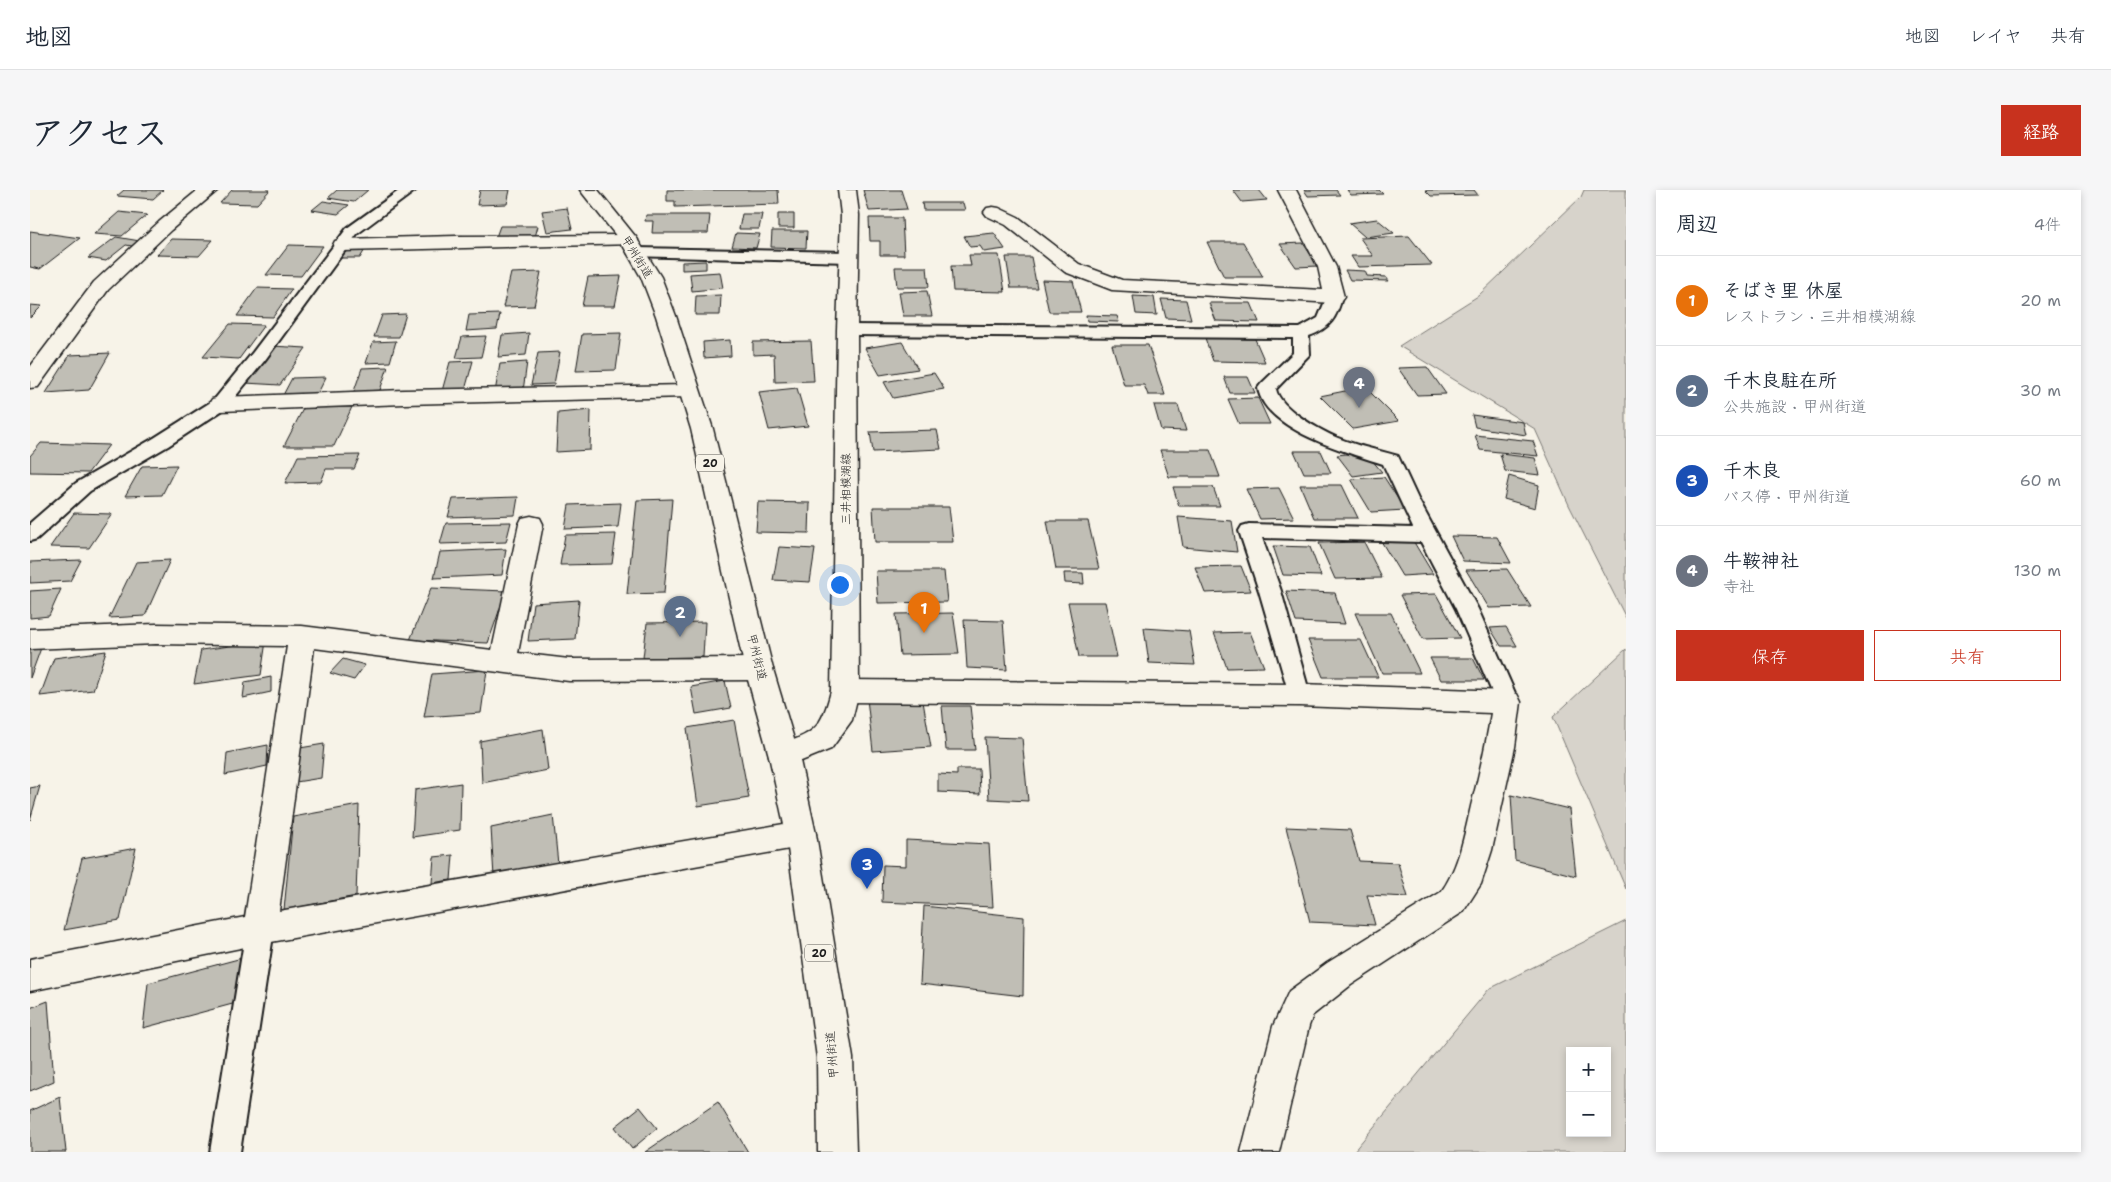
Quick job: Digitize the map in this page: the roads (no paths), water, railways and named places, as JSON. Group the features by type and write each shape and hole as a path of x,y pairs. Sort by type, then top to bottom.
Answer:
{"main road":[{"path":"30,382 100,286 165,226 209,190"},
{"name":"甲州街道","path":"589,190 632,247 651,277 666,316 702,428 760,669 784,756 801,834 834,1058 837,1152"},
{"name":"三井相模湖線","path":"784,756 821,740 838,720 845,691 847,330 850,216 847,190"},
{"path":"992,212 1012,221 1072,268 1118,286 1287,293 1334,297 1328,267 1286,190"},
{"path":"342,245 456,241 632,247"},
{"path":"30,345 57,345"},
{"path":"220,404 404,397 689,391"},
{"path":"503,662 531,524"},
{"path":"30,639 156,634 302,636 569,670 760,669"},
{"path":"260,929 302,636"},
{"path":"845,691 1299,696 1507,702 1500,747 1465,884 1452,902 1339,974 1301,1003 1291,1026 1260,1152"},
{"path":"30,975 260,929 801,834"}],"lane":[{"path":"30,534 83,487 220,404 259,356 352,231 409,190"},
{"path":"632,247 849,257"},
{"path":"847,330 1301,333 1318,328 1329,317 1334,297"},
{"path":"1301,333 1302,354 1267,388 1268,396 1276,407 1331,442 1391,460 1408,499 1467,609 1507,702"},
{"path":"1299,696 1270,591 1249,531 1428,535"},
{"path":"226,1152 260,929"}],"place":[{"name":"牛鞍神社","path":"1359,408"},
{"name":"そばき里 休屋","path":"924,633"},
{"name":"千木良駐在所","path":"680,637"},
{"name":"千木良","path":"867,889"}]}
